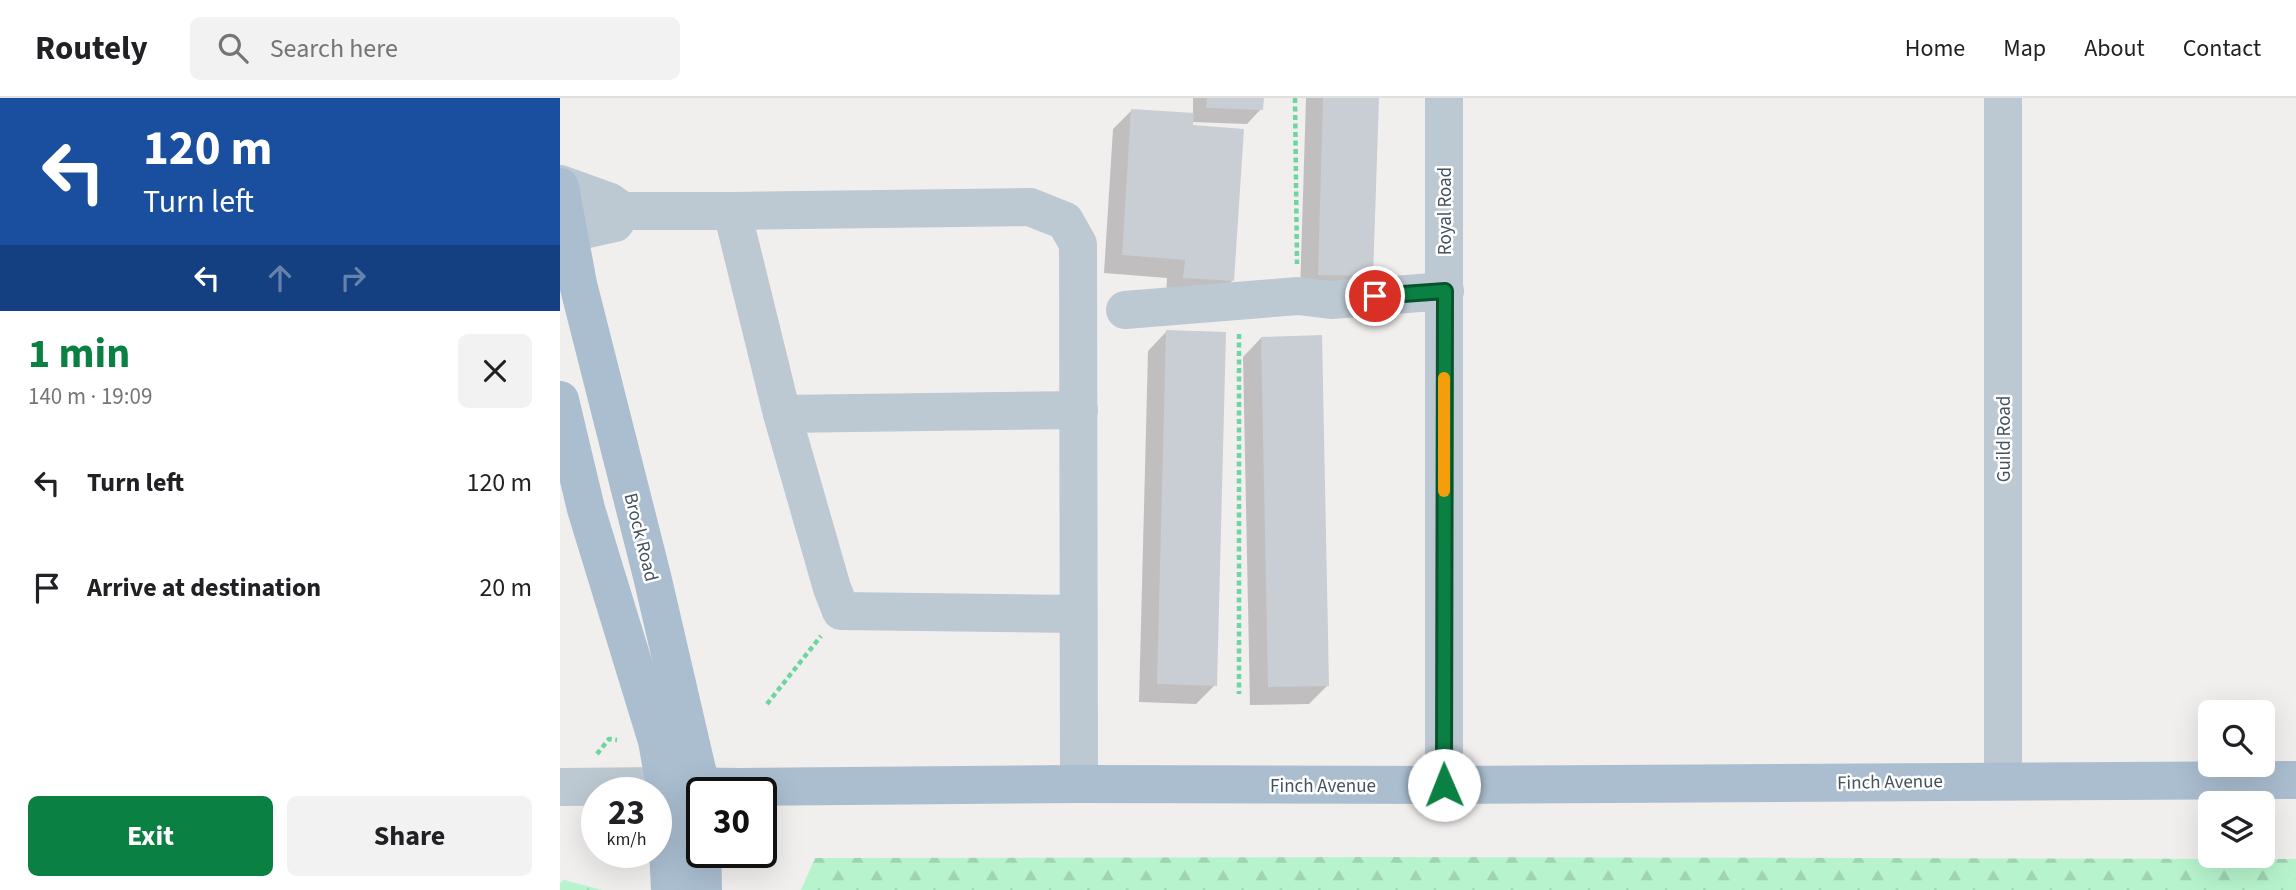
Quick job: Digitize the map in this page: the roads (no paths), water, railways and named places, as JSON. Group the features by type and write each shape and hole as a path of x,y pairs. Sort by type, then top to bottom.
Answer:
{"main road":[{"name":"Brock Road","path":"560,186 578,284 652,576 683,786 703,890"},
{"name":"Brock Road","path":"560,400 586,509 657,741 683,786 670,890"},
{"name":"Finch Avenue","path":"683,786 2296,780"}],"street":[{"name":"Royal Road","path":"1444,98 1444,785"},
{"name":"Guild Road","path":"2003,98 2003,780"},
{"path":"560,186 610,202 623,211 1030,207 1065,221 1078,244 1079,784"},
{"path":"569,233 615,223 623,211"},
{"path":"732,211 782,414 841,611 1078,614"},
{"path":"1125,310 1298,296 1331,300 1445,291"},
{"path":"782,414 1079,410"},
{"name":"Finch Avenue","path":"560,786 683,786"}]}
